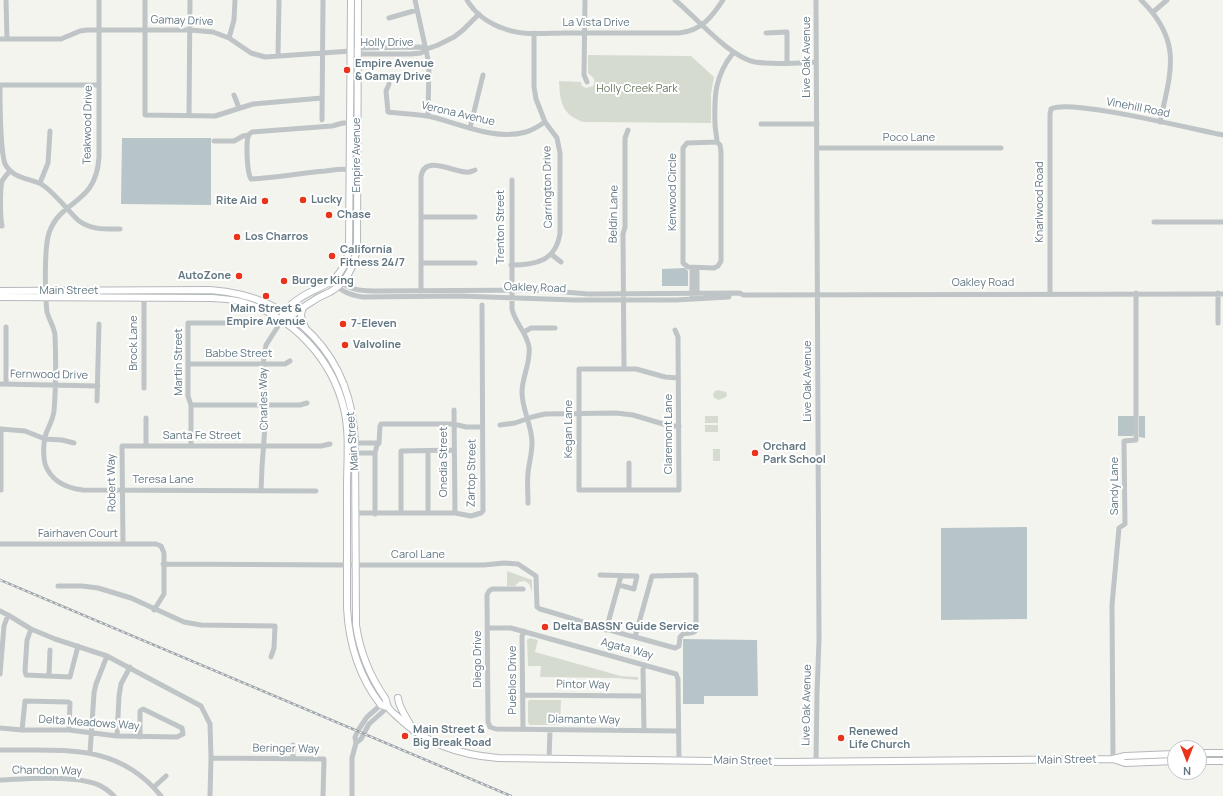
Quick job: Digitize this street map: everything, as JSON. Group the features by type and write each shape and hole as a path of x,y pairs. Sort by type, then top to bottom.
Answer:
{"main road":[{"name":"Empire Avenue","path":"284,312 296,300 333,280 345,265 349,252 351,0"},
{"name":"Empire Avenue","path":"282,320 339,285 354,265 357,252 358,0"},
{"path":"351,125 355,126 355,140 357,148"},
{"name":"Main Street","path":"0,297 46,294 210,290 226,291 257,299 284,312 319,343 330,357 344,384 352,414 355,443 355,565 356,625 358,642 371,677 387,704 414,731 424,738 446,748 464,754 498,758 679,761 816,762 1113,759 1125,756 1167,754"},
{"name":"Main Street","path":"0,291 46,294 212,298 230,300 262,310 282,320 304,339 325,364 334,381 342,402 346,421 347,443 348,624 352,648 364,680 381,705 387,704"},
{"path":"304,307 301,313 301,318 306,330"},
{"name":"Charles Way","path":"282,320 284,312"},
{"path":"398,698 401,708 414,731"},
{"path":"1207,753 1223,753"},
{"name":"Main Street","path":"1113,759 1125,763 1167,761"},
{"path":"1207,761 1223,761"}],"street":[{"path":"6,0 7,40"},
{"name":"Teakwood Drive","path":"45,439 53,419 54,385 54,334 47,311 46,246 49,234 58,217 87,193 92,186 97,171 99,157 99,0"},
{"path":"145,0 145,115 215,116 253,104 322,98"},
{"path":"190,0 190,116"},
{"path":"228,38 234,20 234,0"},
{"path":"278,56 279,0"},
{"path":"322,120 323,0"},
{"path":"415,0 427,49 429,64 428,116"},
{"name":"La Vista Drive","path":"467,0 479,14 490,22 505,29 521,33 679,33 690,31 702,24 712,15 723,0"},
{"path":"584,0 584,75 587,82"},
{"path":"675,0 733,53 754,62 816,62"},
{"name":"Live Oak Avenue","path":"816,0 819,640 816,762"},
{"path":"1141,0 1153,12 1163,28 1168,40 1170,74 1160,122"},
{"path":"1153,12 1167,0"},
{"path":"389,18 417,10"},
{"name":"Holly Drive","path":"351,51 411,54 421,53 454,37 479,14"},
{"name":"Gamay Drive","path":"0,40 61,39 80,31 190,30 212,32 228,38 251,53 265,57 351,51"},
{"path":"766,33 787,32 787,62"},
{"name":"Carrington Drive","path":"534,33 535,94 538,106 545,122 557,138 560,152 560,232 556,245 551,254"},
{"path":"694,296 695,268 716,267 721,261 721,152 715,124 716,86 721,72 733,53"},
{"path":"470,128 483,74"},
{"name":"Verona Avenue","path":"389,84 386,91 388,112 428,116 491,133 518,134 534,129 545,122"},
{"path":"98,85 0,85 0,144 2,157 10,171 19,177 40,183 48,189 79,221 91,228 120,229"},
{"path":"234,95 239,108"},
{"name":"Vinehill Road","path":"1050,111 1055,106 1083,107 1223,135"},
{"name":"Knarlwood Road","path":"1050,111 1050,294"},
{"path":"214,141 234,142 243,136 257,131 339,125 343,123 351,125"},
{"path":"761,124 817,124"},
{"name":"Beldin Lane","path":"624,368 625,138 628,130"},
{"path":"40,183 48,163 50,131"},
{"path":"249,135 248,164 249,176 251,179 274,178 311,172 350,170"},
{"name":"Kenwood Circle","path":"695,268 685,266 683,258 683,148 687,143 718,142"},
{"name":"Poco Lane","path":"817,148 1001,148"},
{"path":"421,291 421,177 425,169 434,165 465,172 475,170"},
{"path":"2,226 0,219 0,188 1,182 10,171"},
{"name":"Trenton Street","path":"512,180 511,290 513,313 527,338 529,350 522,382 524,407 532,442 528,474 528,503"},
{"path":"422,217 475,217"},
{"path":"1154,222 1223,222"},
{"path":"512,265 530,265 537,263 551,254 561,262"},
{"path":"421,263 475,263"},
{"name":"Oakley Road","path":"333,280 350,294 363,297 460,296 574,300 624,300 694,296 818,294 1221,294"},
{"name":"Oakley Road","path":"339,285 364,291 511,290 694,296"},
{"name":"Sandy Lane","path":"1113,759 1112,605 1119,528 1125,524 1124,440 1136,440 1136,293"},
{"path":"1218,323 1221,294"},
{"name":"Brock Lane","path":"144,297 144,388"},
{"name":"Zartop Street","path":"355,514 455,513 471,516 482,514 482,305"},
{"name":"Charles Way","path":"262,491 265,426 263,364 266,346 282,320"},
{"name":"Martin Street","path":"191,446 190,405 188,396 188,323 227,323 235,321"},
{"path":"97,401 99,324"},
{"path":"3,384 6,327"},
{"path":"524,332 531,328 555,328"},
{"name":"Claremont Lane","path":"629,490 679,490 678,337 675,330"},
{"name":"Babbe Street","path":"188,364 285,364 290,361"},
{"path":"624,368 636,369 665,377 678,378"},
{"name":"Kegan Lane","path":"624,368 579,369 579,490 629,490"},
{"name":"Fernwood Drive","path":"3,384 98,386"},
{"path":"190,405 300,405 307,403"},
{"name":"Onedia Street","path":"454,410 455,513"},
{"path":"500,425 515,423 527,418 545,414 616,413 632,415 670,426 679,426"},
{"path":"146,418 146,446"},
{"path":"375,514 375,449 379,443 381,424 454,424 466,427 482,427"},
{"path":"0,490 1,429 25,431 45,439 62,440 74,443"},
{"name":"Teresa Lane","path":"45,439 45,464 51,475 60,484 70,488 122,490 316,491"},
{"path":"347,443 379,443"},
{"name":"Santa Fe Street","path":"122,446 321,446 330,444"},
{"name":"Robert Way","path":"122,446 123,543"},
{"path":"347,450 355,453 375,453"},
{"path":"402,513 401,450 454,450"},
{"path":"428,451 428,513"},
{"path":"629,463 629,490"},
{"name":"Fairhaven Court","path":"0,544 156,544 161,546 164,553 163,564"},
{"path":"154,610 164,594 163,564"},
{"name":"Carol Lane","path":"163,564 518,564 536,576 537,607 540,609 586,622 606,630 675,648 679,646 680,637 683,634 693,633 696,630 695,575 652,576 635,637"},
{"path":"600,575 638,576 634,589 619,585"},
{"path":"606,630 622,576"},
{"path":"58,586 98,588 131,598 154,610 184,622 201,625 275,626 274,648 271,657"},
{"name":"Diego Drive","path":"490,727 488,722 487,595 489,591 496,589 523,589"},
{"path":"0,611 8,614 31,629 55,639 107,656 202,706 210,724 212,758 210,796"},
{"path":"0,674 4,626 8,614"},
{"name":"Agata Way","path":"488,628 512,628 672,672 677,676 679,761"},
{"path":"31,629 27,640 26,674 70,676 78,646"},
{"name":"Pueblos Drive","path":"523,729 522,636 524,631"},
{"path":"48,676 50,650"},
{"path":"90,753 94,693 107,656"},
{"path":"644,731 643,696 645,665"},
{"path":"117,736 121,684 130,667"},
{"name":"Pintor Way","path":"523,695 643,696"},
{"path":"22,730 25,701 70,703 69,730"},
{"path":"356,743 360,740 369,724 387,704"},
{"path":"352,796 352,758 356,743 355,738 367,717 381,705"},
{"name":"Delta Meadows Way","path":"0,728 22,730 69,730 117,736 140,737 177,737 183,734 182,728 143,709 140,711 140,737"},
{"name":"Diamante Way","path":"490,727 496,729 678,731"},
{"path":"549,759 550,730"},
{"path":"293,745 293,759"},
{"path":"0,750 75,751 113,759 130,768 144,778 161,796"},
{"name":"Beringer Way","path":"212,758 324,759 324,796"},
{"path":"154,787 166,776"},
{"name":"Chandon Way","path":"0,780 70,779 89,782 104,787 114,796"}],"green space":[{"name":"Holly Creek Park","path":"588,55 691,56 714,77 711,94 711,123 583,122 576,119 566,111 561,102 559,81 581,82 582,86 586,88 593,86 594,80 588,73"},
{"path":"718,390 726,392 726,397 719,400 714,398 713,394"},
{"path":"705,416 718,416 718,423 705,423"},
{"path":"705,425 718,425 718,432 705,432"},
{"path":"713,449 720,449 720,461 713,461"},
{"path":"507,571 532,580 532,592 529,584 525,581 519,582 515,586 507,586"},
{"path":"530,638 538,640 535,652 621,676 638,677 638,680 615,678 540,677 541,666 528,666 527,640"},
{"path":"529,700 561,700 560,725 530,725 528,723"}],"shaded area":[{"path":"122,138 211,138 211,205 121,204"},
{"path":"685,268 688,271 688,286 662,286 662,269"},
{"path":"1118,416 1134,416 1133,436 1118,436"},
{"path":"1139,416 1145,416 1145,438 1139,437"},
{"path":"1027,527 1027,619 941,620 941,528"},
{"path":"683,639 757,640 758,696 704,696 704,704 683,704"}],"railway":[{"path":"0,580 511,796"}],"place":[{"name":"Empire Avenue & Gamay Drive","path":"347,70"},
{"name":"Lucky","path":"303,200"},
{"name":"Rite Aid","path":"265,201"},
{"name":"Chase","path":"329,215"},
{"name":"Los Charros","path":"237,237"},
{"name":"California Fitness 24/7","path":"332,256"},
{"name":"AutoZone","path":"239,276"},
{"name":"Burger King","path":"284,281"},
{"name":"Main Street & Empire Avenue","path":"266,296"},
{"name":"7-Eleven","path":"343,324"},
{"name":"Valvoline","path":"345,345"},
{"name":"Orchard Park School","path":"755,453"},
{"name":"Delta BASSN' Guide Service","path":"545,627"},
{"name":"Main Street & Big Break Road","path":"405,736"},
{"name":"Renewed Life Church","path":"841,738"}]}
